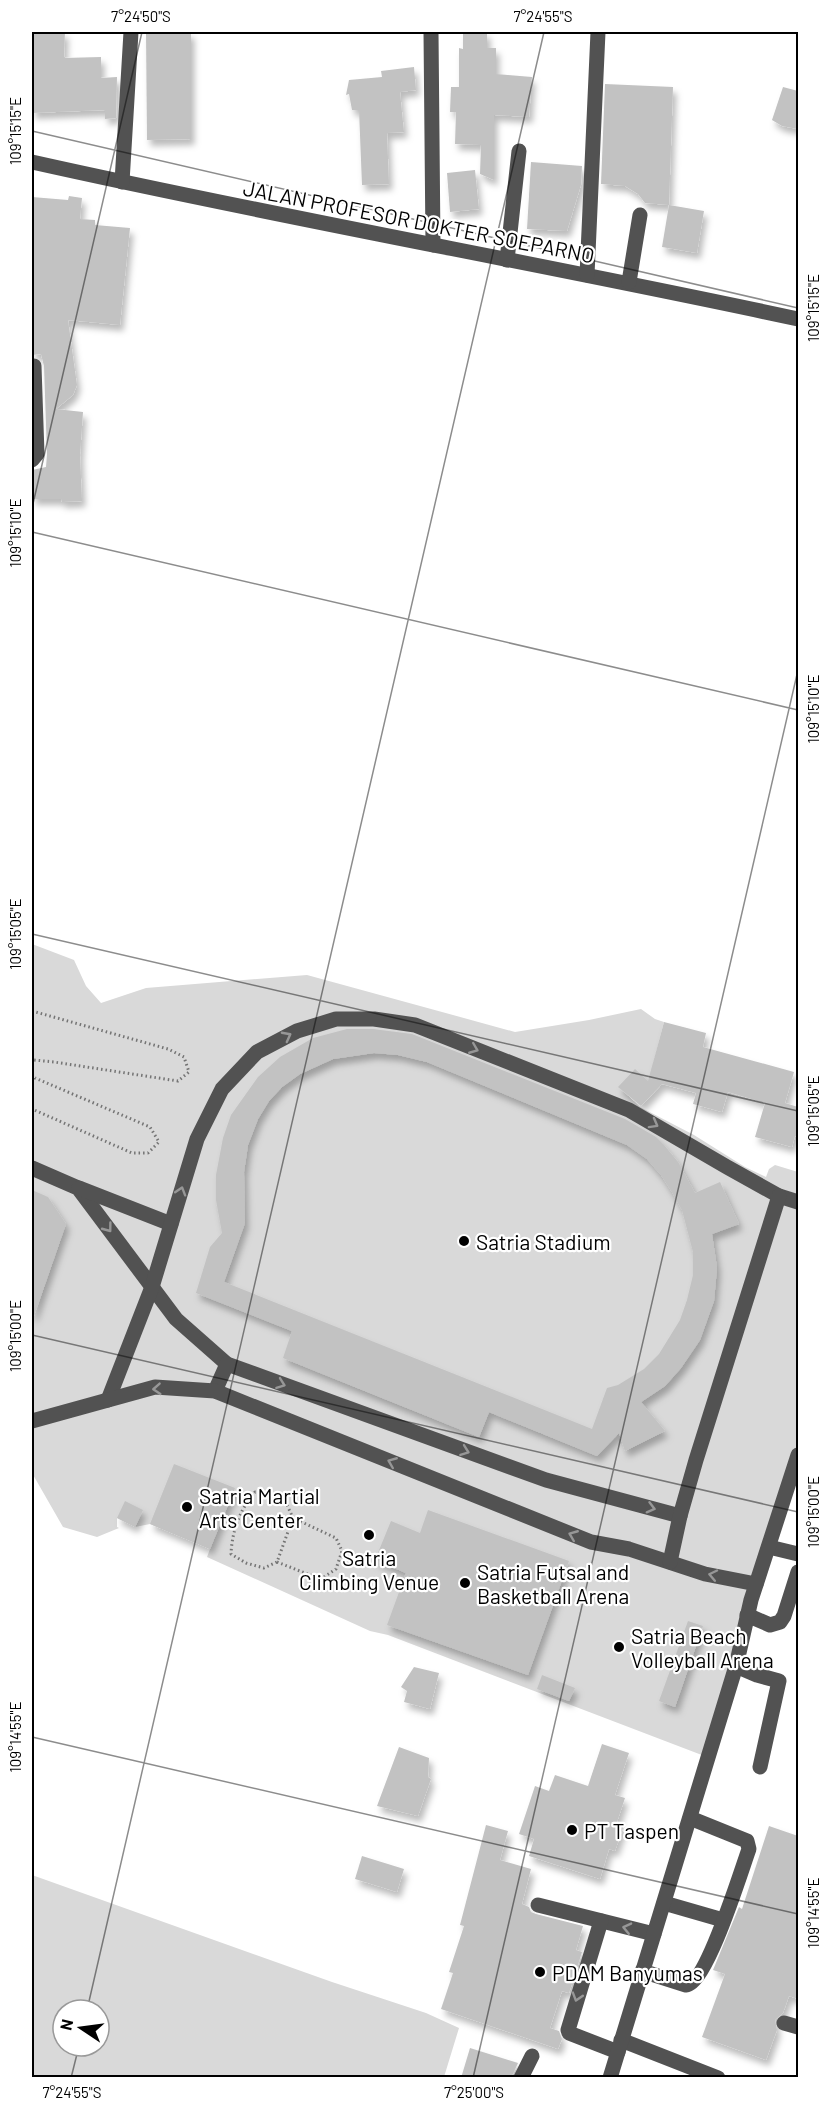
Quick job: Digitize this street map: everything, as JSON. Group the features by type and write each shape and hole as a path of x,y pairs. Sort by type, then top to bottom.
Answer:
{"street":[{"path":"122,182 131,32"},
{"path":"431,32 433,245"},
{"path":"587,275 598,32"},
{"path":"507,260 519,151"},
{"name":"JALAN PROFESOR DOKTER SOEPARNO","path":"32,162 507,260 629,282 798,319"},
{"path":"629,282 640,215"},
{"path":"32,366 34,366 37,454 32,460"},
{"path":"108,1400 152,1287 197,1139 222,1089 257,1052 297,1031 336,1019 384,1020 415,1025 436,1033 629,1110 779,1196 798,1202"},
{"path":"32,1168 171,1224"},
{"path":"78,1188 176,1319 226,1364 546,1480 680,1516"},
{"path":"670,1562 696,1460 779,1196"},
{"path":"215,1391 226,1364"},
{"path":"32,1421 155,1387 215,1391 591,1542 630,1549 705,1574 756,1584"},
{"path":"610,2078 736,1666 756,1584 798,1455"},
{"path":"769,1547 798,1554"},
{"path":"747,1616 770,1625 780,1622 798,1572"},
{"path":"736,1666 758,1676 779,1681 760,1767"},
{"path":"642,1971 669,1981 690,1985 696,1980 710,1956 749,1849 747,1841 690,1818"},
{"path":"664,1903 723,1920"},
{"path":"538,1905 654,1934"},
{"path":"600,1921 569,2033 619,2046 718,2078"},
{"path":"521,2078 532,2055"}],"path":[{"path":"32,1011 168,1049 184,1057 189,1072 178,1081 54,1062 34,1060 32,1062"},
{"path":"32,1074 35,1078 150,1127 159,1142 148,1153 132,1153 32,1109"},
{"path":"277,1562 310,1575 324,1577 336,1569 342,1551 336,1538 293,1518 287,1505 272,1496 255,1491 244,1504 232,1540 231,1554 246,1563 264,1568 277,1562 293,1518"}],"shaded area":[{"path":"32,944 74,960 86,986 101,1003 146,988 307,975 515,1032 641,1009 655,1019 664,1022 653,1064 658,1082 619,1087 640,1107 766,1177 769,1169 775,1165 798,1172 798,1444 780,1498 707,1757 388,1635 370,1631 207,1557 210,1549 150,1524 135,1527 117,1518 119,1528 97,1537 63,1527 32,1473"},
{"path":"32,1875 332,1982 426,2013 459,2028 444,2077 32,2077"}],"building":[{"path":"32,32 65,32 64,58 101,57 101,78 117,77 116,118 105,119 105,110 32,113"},
{"path":"146,32 191,32 191,139 147,140"},
{"path":"463,32 487,32 487,48 496,48 496,74 532,77 529,117 494,115 494,180 480,174 481,145 455,144 456,112 450,112 451,87 459,87 459,48 463,49"},
{"path":"414,67 416,90 400,92 404,132 387,133 389,184 362,185 359,110 352,110 349,94 346,95 349,80 382,77 381,71"},
{"path":"605,84 673,87 669,205 645,203 638,194 625,186 601,184"},
{"path":"783,87 798,91 798,129 782,126 772,120"},
{"path":"531,162 582,166 581,185 567,231 527,229"},
{"path":"475,170 479,209 450,212 447,173"},
{"path":"69,196 82,198 80,219 95,220 95,225 130,228 120,325 68,320 77,385 73,395 56,409 83,412 80,455 82,501 62,502 61,499 32,499 32,470 46,467 47,454 44,366 41,354 32,355 32,197 68,200"},
{"path":"669,205 704,211 697,253 662,247"},
{"path":"664,1022 706,1033 703,1047 794,1072 785,1103 798,1107 798,1137 795,1136 792,1147 755,1137 765,1103 728,1092 722,1112 693,1104 696,1093 662,1084 641,1106 618,1087 635,1069 648,1081"},
{"path":"347,1029 373,1029 412,1034 625,1119 656,1137 664,1145 678,1162 695,1193 720,1182 739,1224 712,1234 717,1268 714,1301 700,1340 681,1368 665,1386 641,1402 665,1431 625,1451 619,1433 597,1456 489,1412 479,1437 283,1358 292,1331 196,1293 210,1247 222,1233 216,1200 216,1175 223,1138 231,1115 258,1077 280,1057 313,1038","holes":["374,1053 398,1055 427,1062 627,1145 647,1159 661,1175 682,1210 693,1252 693,1275 680,1320 659,1354 644,1369 618,1385 607,1388 592,1429 224,1282 245,1223 244,1172 248,1145 258,1119 269,1101 282,1087 300,1074 333,1059"]},
{"path":"32,1190 48,1197 66,1224 34,1316 32,1316"},
{"path":"174,1464 235,1488 210,1549 150,1524"},
{"path":"125,1501 143,1510 135,1527 117,1518"},
{"path":"428,1510 569,1561 528,1675 387,1625 406,1573 375,1560 391,1521 420,1533"},
{"path":"688,1621 703,1626 675,1707 659,1701"},
{"path":"414,1667 439,1673 430,1709 404,1702 407,1691 401,1687"},
{"path":"542,1675 575,1688 569,1701 537,1689"},
{"name":"PT Taspen","path":"602,1744 629,1753 615,1795 625,1798 617,1822 624,1825 615,1851 609,1849 600,1879 529,1856 534,1839 519,1834 535,1786 549,1791 555,1775 588,1786"},
{"path":"399,1747 429,1758 428,1777 431,1779 418,1816 377,1806"},
{"path":"486,1825 508,1831 500,1860 531,1869 522,1904 536,1914 583,1926 576,1950 582,1952 569,1993 562,1991 550,2028 559,2031 562,2039 558,2049 441,2009 453,1973 449,1972 464,1926 460,1925"},
{"path":"769,1826 798,1836 798,1999 789,1996 783,2013 775,2020 777,2030 766,2060 702,2037 725,1974 713,1970 739,1907 742,1909"},
{"path":"362,1856 404,1869 397,1892 355,1879"},
{"path":"470,2048 518,2063 511,2078 461,2078"}],"place":[{"name":"Satria Stadium","path":"464,1241"},
{"name":"Satria Martial Arts Center","path":"187,1507"},
{"name":"Satria Climbing Venue","path":"369,1535"},
{"name":"Satria Futsal and Basketball Arena","path":"465,1583"},
{"name":"Satria Beach Volleyball Arena","path":"619,1647"},
{"name":"PT Taspen","path":"572,1830"},
{"name":"PDAM Banyumas","path":"540,1972"}]}
